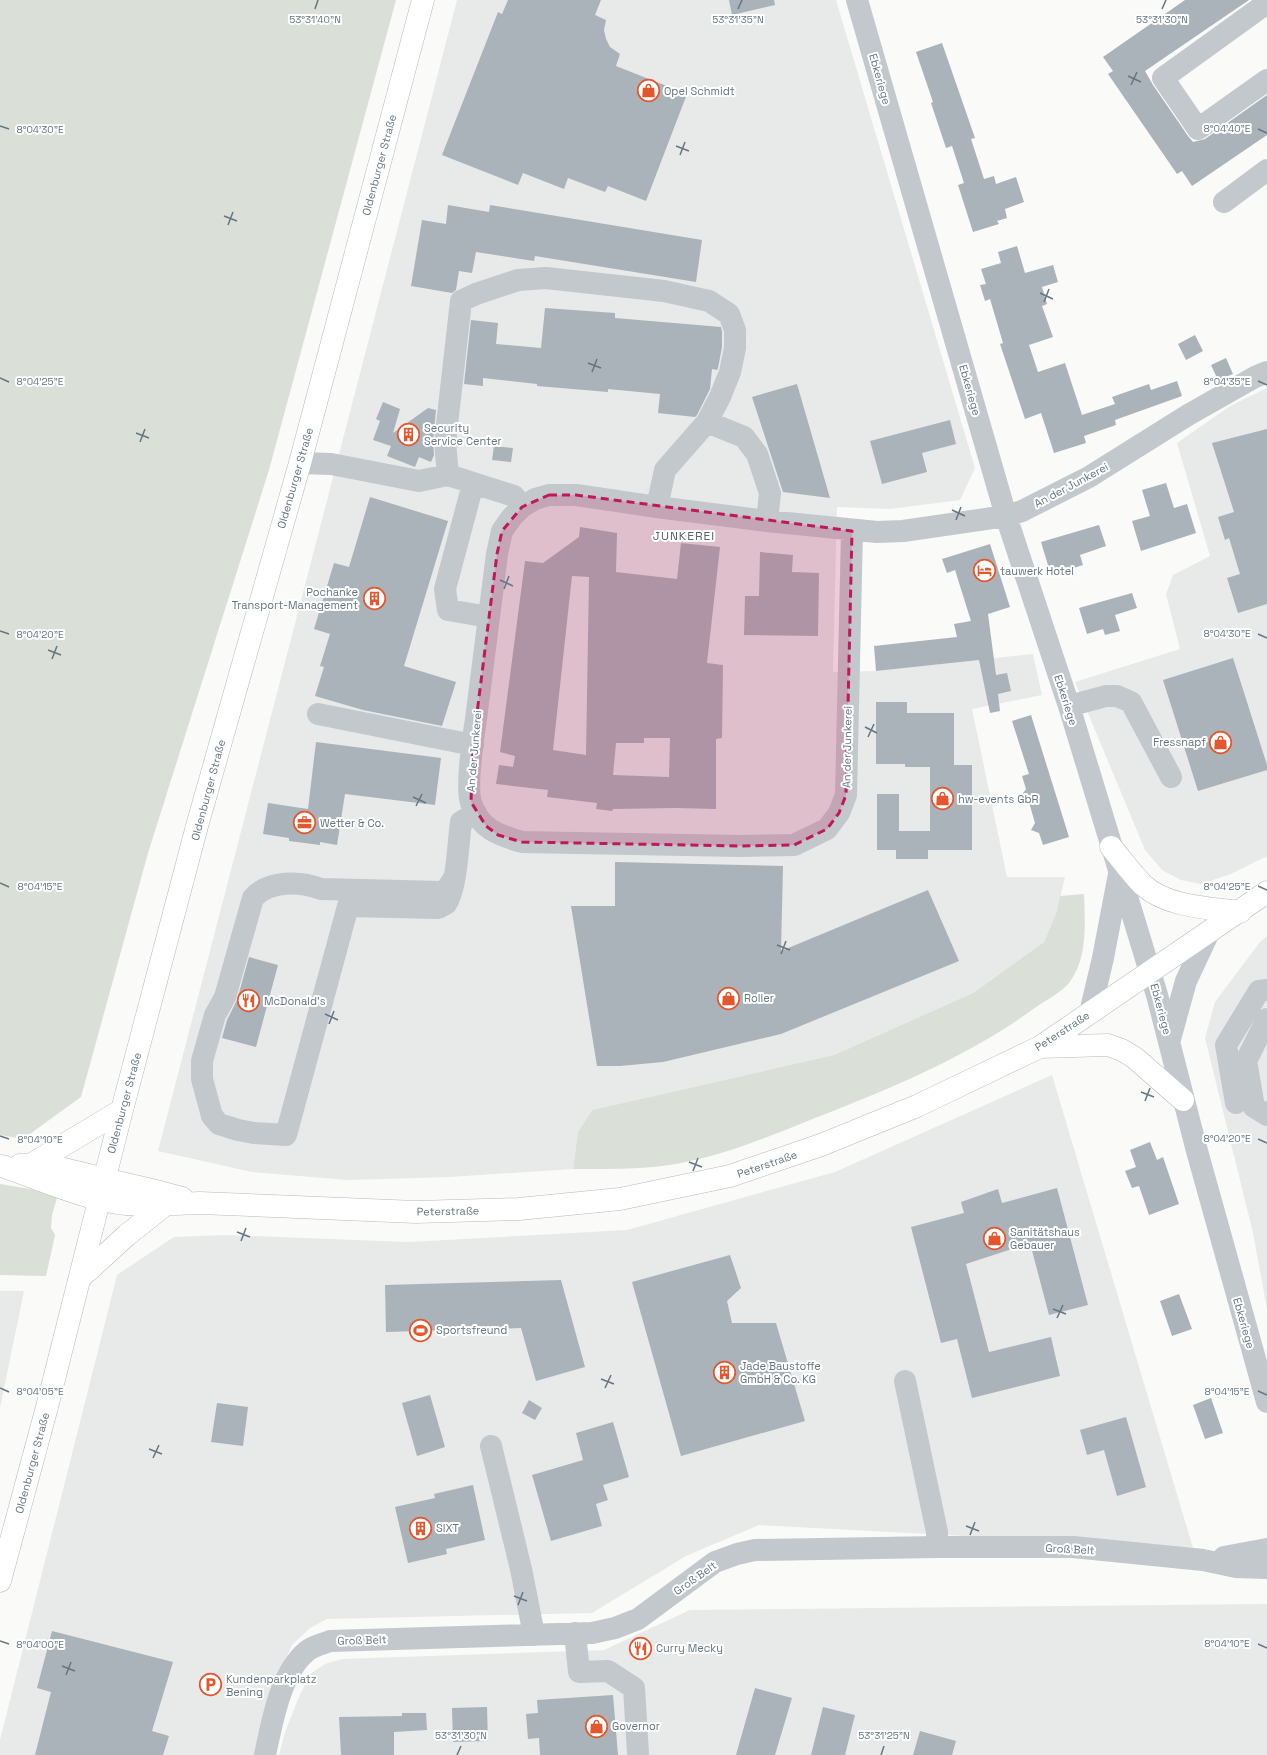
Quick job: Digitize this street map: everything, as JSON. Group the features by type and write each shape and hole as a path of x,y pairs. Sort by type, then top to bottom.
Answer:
{"main road":[{"name":"Oldenburger Straße","path":"0,1581 81,1277 122,1110 197,826 300,463 423,0"},
{"path":"1111,847 1144,885 1165,897 1183,904 1240,912"},
{"name":"Peterstraße","path":"102,1189 126,1204 164,1205 200,1203 416,1212 519,1209 620,1199 730,1176 821,1145 917,1106 1040,1047 1240,912 1267,892"},
{"path":"1040,1047 1108,1045 1122,1050 1135,1058 1183,1100"},
{"path":"32,1164 122,1110"},
{"path":"1,1166 32,1164 69,1169 102,1189"},
{"path":"1,1166 102,1189"},
{"name":"Peterstraße","path":"102,1189 142,1186 200,1203"},
{"path":"81,1277 123,1238 164,1205"}],"street":[{"name":"Ebkeriege","path":"857,0 1006,516 1069,706 1150,973 1240,1311 1267,1402"},
{"path":"1267,3 1163,78 1198,129 1267,80"},
{"path":"1224,202 1267,170"},
{"path":"448,475 445,442 461,301 476,294 518,280 546,278 664,290 709,301 729,314 734,330 735,348 730,372 720,397 707,422 665,470 657,507"},
{"name":"An der Junkerei","path":"852,531 846,795 840,813 827,829 794,845 740,846 522,842 498,835 486,826 476,813 471,802 469,789 473,745 497,554 502,532 512,517 522,507 535,499 550,495 576,495 767,521 852,531 877,532 903,531 1006,516 1022,511 1089,477 1188,415 1255,376 1267,372"},
{"path":"707,422 744,437 757,454 770,493 767,521"},
{"path":"300,463 331,464 419,481 448,475 514,496 522,507"},
{"path":"473,484 445,589 448,610 489,617"},
{"path":"1069,706 1106,696 1117,696 1131,702 1171,777"},
{"path":"318,714 473,745"},
{"path":"454,878 447,889 441,892 321,889 311,885 279,883 264,890 258,891 253,898 225,997 215,1015 202,1061 202,1079 212,1116 219,1124 254,1133 286,1135 348,906 438,908 446,904 450,899 454,878 461,822 476,813"},
{"path":"1090,1013 1120,871"},
{"path":"1169,1041 1186,981 1209,932"},
{"path":"1236,1103 1226,1045 1259,991 1267,990"},
{"path":"1267,1019 1246,1061 1254,1107 1267,1115"},
{"path":"905,1380 937,1532 937,1547"},
{"path":"491,1446 521,1569 534,1635"},
{"name":"Groß Belt","path":"265,1755 279,1699 291,1671 294,1665 308,1650 319,1645 330,1641 592,1633 615,1628 638,1619 715,1562 737,1554 755,1550 937,1547 1073,1547 1203,1560 1236,1567 1267,1568"},
{"name":"Groß Belt","path":"1203,1560 1267,1549"},
{"path":"575,1633 579,1672 608,1671 634,1688 638,1753"}],"highlighted area":[{"path":"549,495 576,495 852,531 846,795 839,813 827,829 794,845 740,846 522,842 498,835 486,826 471,802 473,745 497,554 502,531 522,507"}],"shaded area":[{"path":"0,0 396,0 269,470 148,853 81,1097 23,1139 0,1135"},
{"path":"457,0 836,0 975,468 960,500 890,509 837,507 833,672 876,671 1033,654 1042,695 972,709 1007,877 1065,877 1057,911 1044,942 973,993 834,1055 592,1110 578,1132 573,1169 450,1177 348,1180 252,1172 158,1151"},
{"path":"1267,388 1267,856 1231,874 1201,884 1181,880 1162,870 1145,850 1075,682 1180,649 1166,594 1173,575 1210,556 1177,443 1230,406"},
{"path":"1084,894 1085,928 1082,952 1080,963 1069,983 1058,993 1010,1025 955,1057 898,1084 762,1139 697,1160 654,1167 627,1169 573,1169 578,1132 592,1110 834,1055 973,993 1044,942 1057,911 1060,896"},
{"path":"1267,936 1267,1309 1253,1233 1205,1038 1215,1002 1260,942"},
{"path":"1052,1075 1193,1548 759,1525 686,1556 592,1613 327,1619 310,1628 292,1645 275,1683 255,1755 0,1755 0,1740 117,1275 174,1237 225,1235 408,1242 627,1230 835,1172"},
{"path":"0,1184 30,1189 57,1198 52,1215 51,1228 55,1235 46,1276 0,1275"},
{"path":"0,1291 24,1291 0,1408"},
{"path":"1267,1604 1267,1755 279,1755 285,1732 310,1674 325,1664 342,1659 604,1650 690,1610"}],"building":[{"path":"508,0 601,0 595,15 606,20 604,30 606,39 610,47 620,54 616,66 687,94 646,201 608,186 605,192 568,178 564,189 523,173 518,185 442,155 498,12 502,14"},
{"path":"729,0 774,0 775,5 732,15"},
{"path":"1185,0 1249,0 1145,71 1153,85 1193,142 1205,139 1267,95 1267,135 1192,186 1182,171 1177,174 1108,74 1113,71 1103,57"},
{"path":"942,43 975,138 971,139 984,179 994,176 996,184 1016,177 1024,202 1005,209 1007,218 997,221 999,224 973,232 958,185 964,183 952,146 946,148 931,103 933,102 916,52"},
{"path":"448,205 489,212 490,205 702,240 696,282 535,256 534,261 476,252 472,273 459,271 456,290 452,293 411,286 422,220 446,224"},
{"path":"1017,246 1025,273 1053,265 1058,282 1042,287 1047,304 1042,306 1053,337 1029,345 1038,372 1065,363 1082,415 1115,404 1112,397 1149,384 1151,390 1177,381 1182,396 1115,420 1116,425 1084,436 1086,443 1054,453 1041,413 1025,419 1000,344 1003,343 990,299 985,301 980,285 986,284 981,269 1001,263 998,252"},
{"path":"545,308 615,313 615,318 721,327 722,347 718,368 717,370 712,369 710,389 697,415 695,417 658,413 660,394 608,389 608,392 537,386 537,384 483,378 483,386 464,384 471,320 498,323 496,344 541,348"},
{"path":"1195,335 1203,351 1186,360 1178,344"},
{"path":"1226,358 1233,374 1218,380 1211,365"},
{"path":"797,384 830,498 783,492 752,397"},
{"name":"Security Service Center","path":"383,402 400,409 393,433 428,408 436,410 433,441 434,455 431,462 419,457 415,467 387,456 391,446 373,440 380,421 376,419"},
{"path":"950,420 956,444 922,453 927,472 882,484 870,441"},
{"path":"1267,429 1267,604 1238,613 1227,578 1240,574 1229,538 1225,540 1218,517 1234,512 1212,443"},
{"path":"494,446 513,448 511,462 492,460"},
{"path":"1166,483 1174,508 1187,504 1196,533 1141,551 1132,521 1150,516 1142,490"},
{"name":"Pochanke Transport-Management","path":"370,497 448,521 404,666 456,682 442,726 363,710 315,696 324,667 320,666 330,634 314,629 334,563 349,567"},
{"path":"1099,525 1106,546 1080,555 1083,565 1051,575 1041,542"},
{"path":"580,527 617,533 616,572 677,579 681,543 720,547 707,663 723,665 722,738 716,739 716,809 613,809 612,811 596,809 597,803 547,797 548,790 496,784 499,765 513,767 515,756 500,752 525,561 543,563 579,537","holes":["572,576 589,577 586,755 553,750","644,738 670,738 669,777 613,775 616,743 644,743"]},
{"path":"990,544 1010,607 988,614 996,675 1007,673 1011,691 998,694 1000,711 990,713 979,660 876,671 874,646 957,637 954,624 971,621 955,570 947,573 942,559"},
{"path":"760,552 793,555 792,572 819,573 818,636 744,635 745,596 759,596"},
{"path":"1132,593 1137,608 1115,615 1120,631 1105,635 1103,629 1087,634 1079,608"},
{"path":"1233,658 1267,765 1267,770 1198,791 1163,680"},
{"path":"876,702 907,702 907,713 954,713 954,765 972,765 972,850 928,850 928,859 896,859 896,850 877,850 877,794 899,794 899,831 930,831 930,767 905,767 905,764 876,764"},
{"path":"1031,715 1069,837 1043,845 1039,833 1031,830 1035,823 1028,799 1021,796 1026,789 1022,776 1029,774 1012,721"},
{"path":"316,742 441,758 435,805 345,794 337,845 320,842 320,845 289,841 289,838 263,834 268,803 308,809"},
{"name":"Roller","path":"615,862 783,866 781,951 928,890 959,961 781,1034 663,1062 620,1066 597,1066 571,906 615,906"},
{"name":"McDonald's","path":"249,957 278,965 256,1047 222,1038 227,1020 237,1000"},
{"path":"1150,1142 1157,1160 1163,1157 1179,1204 1149,1215 1139,1186 1132,1188 1125,1171 1136,1167 1130,1150"},
{"path":"1057,1188 1088,1305 1049,1315 1030,1243 966,1264 989,1352 1051,1337 1060,1376 972,1398 957,1339 941,1343 911,1227 964,1213 961,1202 998,1189 1002,1203"},
{"name":"Jade Baustoffe GmbH & Co. KG","path":"730,1255 741,1288 727,1301 732,1323 776,1323 805,1421 681,1456 632,1282"},
{"name":"Sportsfreund","path":"561,1280 585,1367 536,1381 521,1328 386,1332 385,1285"},
{"path":"1179,1294 1192,1329 1172,1336 1160,1301"},
{"path":"430,1395 445,1447 417,1456 402,1403"},
{"path":"1211,1398 1223,1433 1205,1439 1193,1405"},
{"path":"529,1400 542,1408 535,1420 522,1413"},
{"path":"217,1403 248,1407 243,1446 211,1442"},
{"path":"1126,1417 1146,1487 1117,1496 1104,1450 1087,1455 1080,1430"},
{"path":"613,1422 629,1477 603,1485 608,1500 596,1504 602,1526 551,1541 532,1475 583,1460 576,1433"},
{"path":"473,1485 485,1540 446,1549 447,1554 408,1563 395,1507 435,1498 434,1494"},
{"path":"52,1631 173,1662 152,1731 169,1736 163,1755 35,1755 51,1692 37,1688"},
{"path":"755,1688 792,1698 775,1755 736,1755"},
{"path":"613,1695 618,1755 540,1755 539,1738 528,1739 526,1714 538,1713 537,1700"},
{"path":"487,1707 488,1741 453,1742 452,1708"},
{"path":"823,1707 855,1715 845,1755 811,1755"},
{"path":"402,1713 426,1713 427,1730 394,1732 394,1755 341,1755 339,1717 402,1716"},
{"path":"920,1731 956,1741 952,1755 913,1755"}],"place":[{"name":"Opel Schmidt","path":"648,91"},
{"name":"Security Service Center","path":"408,434"},
{"name":"tauwerk Hotel","path":"985,571"},
{"name":"Pochanke Transport-Management","path":"374,598"},
{"name":"Fressnapf","path":"1221,742"},
{"name":"hw-events GbR","path":"942,799"},
{"name":"Wetter & Co.","path":"304,823"},
{"name":"Roller","path":"728,998"},
{"name":"McDonald's","path":"248,1001"},
{"name":"Sanitätshaus Gebauer","path":"994,1238"},
{"name":"Sportsfreund","path":"420,1330"},
{"name":"Jade Baustoffe GmbH & Co. KG","path":"724,1372"},
{"name":"SIXT","path":"421,1528"},
{"name":"Curry Mecky","path":"640,1648"},
{"name":"Kundenparkplatz Bening","path":"211,1685"},
{"name":"Governor","path":"596,1726"}],"district":[{"name":"JUNKEREI","path":"684,536"}]}
